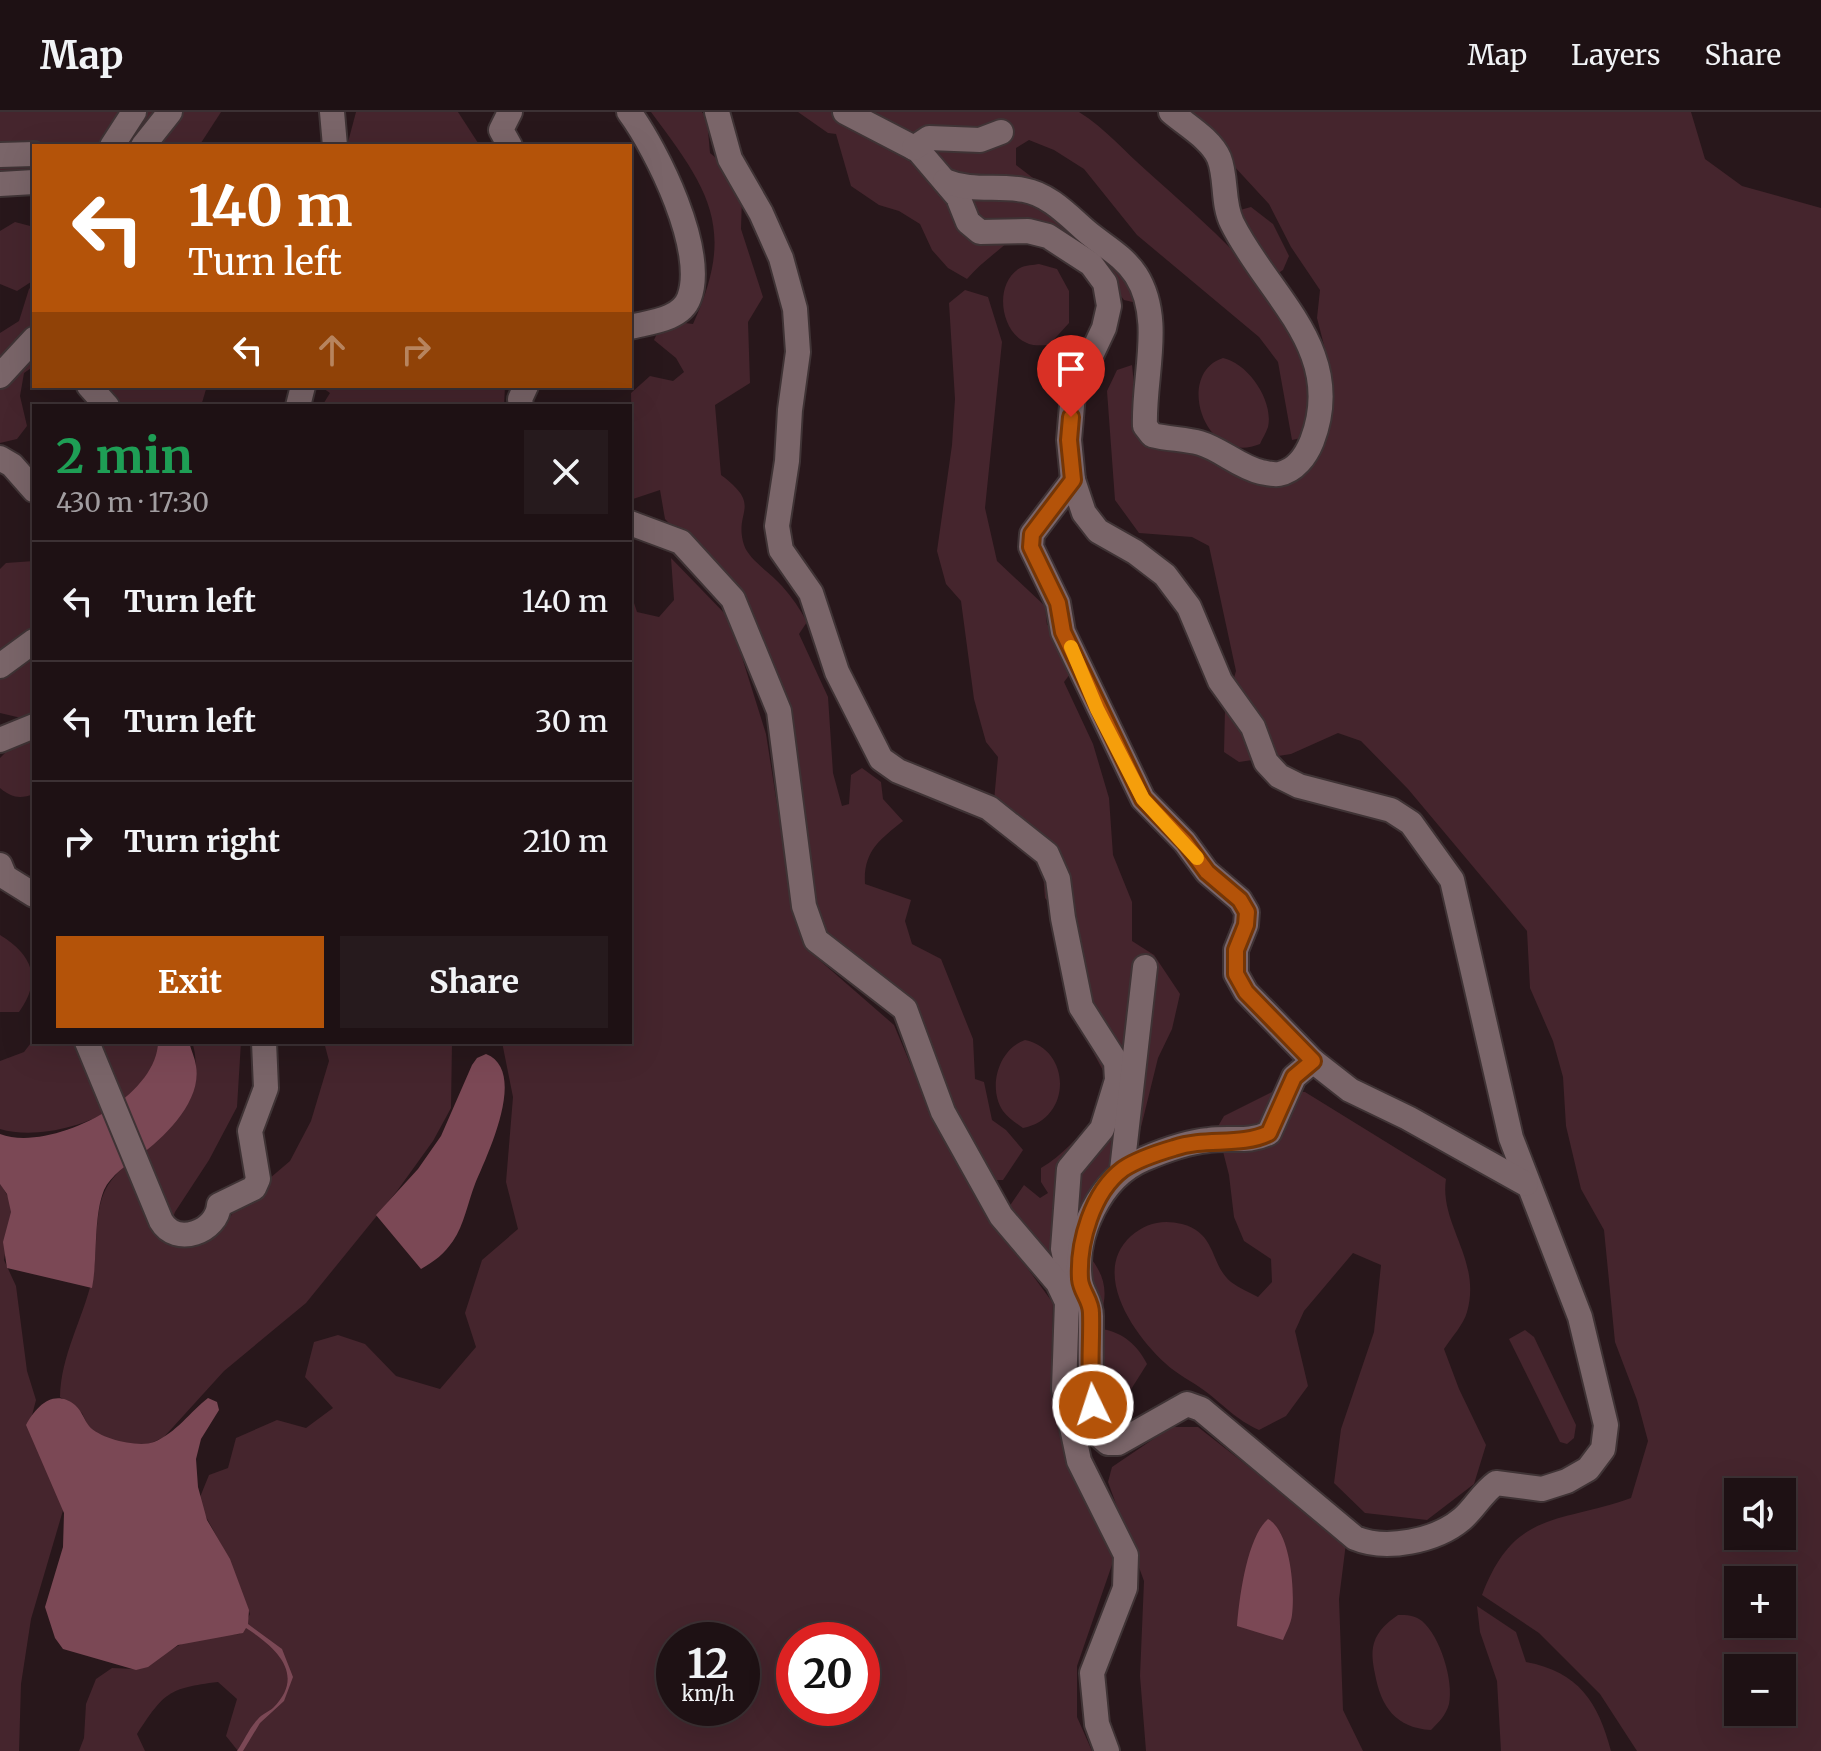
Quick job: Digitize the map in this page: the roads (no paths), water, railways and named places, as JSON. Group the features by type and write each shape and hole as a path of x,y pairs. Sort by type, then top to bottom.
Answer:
{"street":[{"path":"113,144 134,112"},
{"path":"145,144 170,112"},
{"path":"332,112 335,144"},
{"path":"629,112 644,132 675,198 690,241 691,281 689,300 673,316 632,326"},
{"path":"717,112 730,159 761,213 781,258 795,309 798,352 777,526 781,550 811,593 837,672 881,759 898,771 989,808 1047,854 1058,879 1081,1007 1116,1062 1117,1080 1102,1129 1069,1169 1063,1249 1067,1267 1091,1301 1090,1387 1101,1437 1108,1443 1118,1443 1187,1404 1201,1409 1355,1538 1368,1543 1392,1544 1450,1527 1464,1518 1484,1491 1496,1483 1542,1489 1567,1481 1588,1469 1603,1449 1606,1425 1580,1317 1526,1184 1511,1138 1452,880 1436,853 1411,823 1391,810 1299,786 1279,776 1266,762 1253,727 1220,681 1189,607 1165,575 1135,552 1098,531 1084,513 1073,480 1069,440 1073,394 1104,328 1109,306 1105,283 1091,264 1048,236 1028,231 980,232 968,222 969,199"},
{"path":"845,112 914,148 958,197 969,199 1024,190 1045,198 1116,253 1135,274 1145,294 1150,318 1145,426 1152,435 1201,444 1255,471 1277,475 1295,467 1309,448 1318,424 1322,398 1318,375 1296,316 1266,278 1231,221 1220,160 1213,148 1171,112"},
{"path":"507,116 501,130 509,144"},
{"path":"914,148 929,138 980,140 1001,132"},
{"path":"0,155 32,154"},
{"path":"0,184 32,182"},
{"path":"0,376 32,341"},
{"path":"91,388 105,404"},
{"path":"0,458 12,465 32,488"},
{"path":"1073,480 1032,534 1031,547 1058,603 1063,632 1143,799 1185,842 1207,872 1240,900 1247,912 1246,925 1236,950 1236,974 1246,992 1313,1061 1350,1090 1408,1118 1526,1184"},
{"path":"632,524 681,542 733,599 779,711 804,906 816,940 905,1009 950,1125 1001,1216 1058,1283 1067,1302 1064,1389 1079,1461 1126,1555 1125,1588 1092,1673 1097,1724 1107,1751"},
{"path":"0,666 32,642"},
{"path":"0,740 32,727"},
{"path":"1,870 32,893"},
{"path":"1122,1170 1145,967"},
{"path":"88,1044 161,1221 165,1229 174,1234 196,1234 218,1216 219,1205 254,1188 258,1179 250,1131 266,1088 264,1044"},
{"path":"1081,1284 1080,1258 1090,1218 1103,1192 1122,1170 1178,1146 1212,1139 1256,1139 1269,1133 1294,1077 1313,1061"}]}
